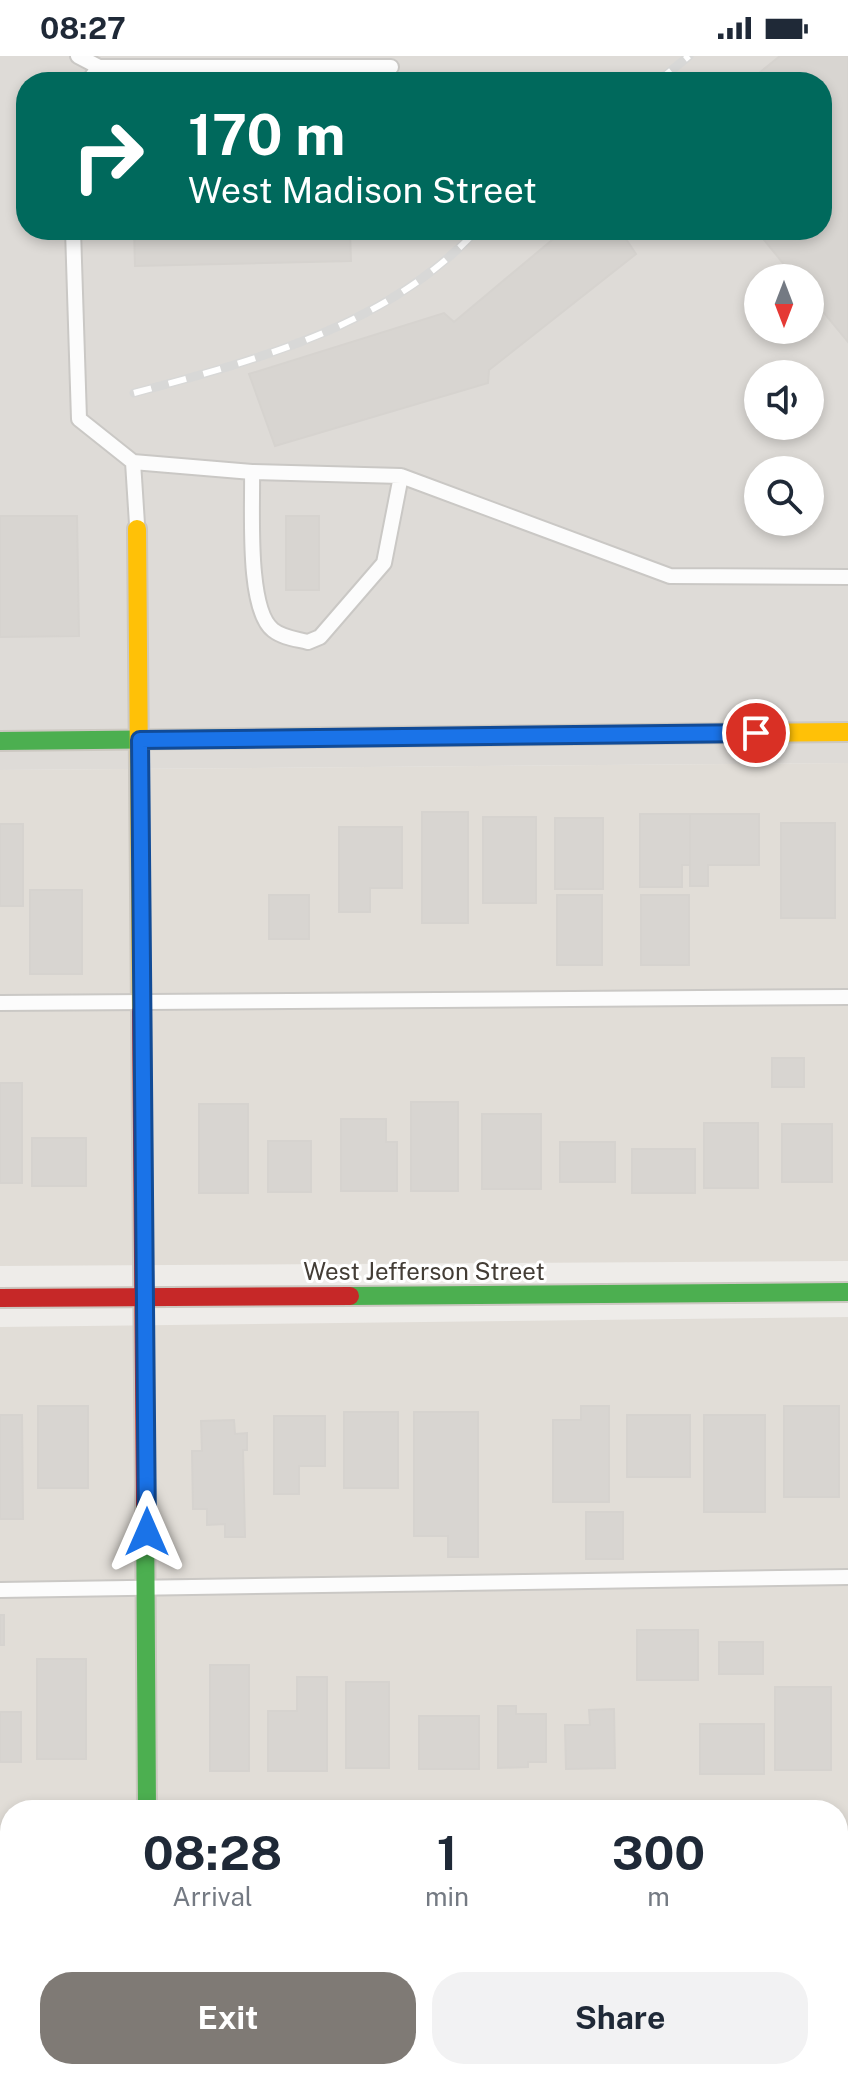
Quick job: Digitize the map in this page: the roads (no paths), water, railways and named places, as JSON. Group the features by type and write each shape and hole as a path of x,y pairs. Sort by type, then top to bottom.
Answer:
{"street":[{"path":"137,529 144,1002 147,1800"},
{"path":"0,741 848,732"},
{"name":"West Jefferson Street","path":"0,1298 848,1292"}],"lane":[{"path":"78,56 99,67 391,67"},
{"path":"95,72 99,67"},
{"path":"73,240 79,419 133,462 252,472 401,476 670,576 848,577"},
{"path":"133,462 137,529"},
{"path":"252,472 256,590 262,615 271,629 308,642 320,637 384,563 401,476"},
{"path":"0,1003 848,997"},
{"path":"0,1590 848,1577"}],"railway":[{"path":"669,72 689,56"},
{"path":"134,393 273,352 362,315 442,263 466,240"}]}
